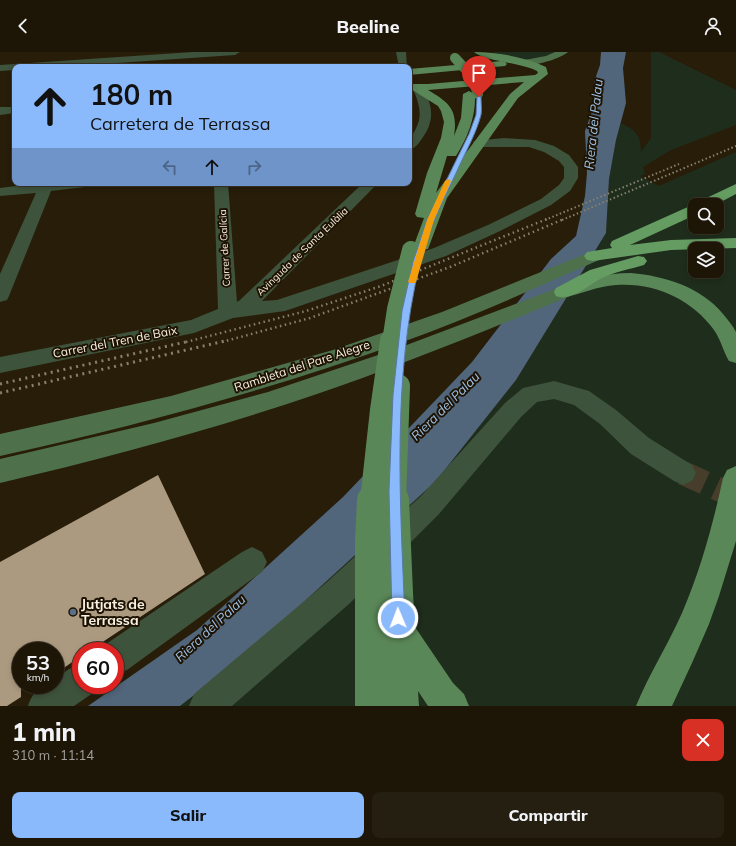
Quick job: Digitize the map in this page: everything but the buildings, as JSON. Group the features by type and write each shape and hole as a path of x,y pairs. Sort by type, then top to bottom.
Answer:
{"highway":[{"path":"717,198 736,188"},
{"path":"593,256 688,212"},
{"path":"593,256 673,250 736,243"},
{"path":"563,292 596,274 619,266 673,250 688,252"},
{"path":"724,253 736,253"}],"main road":[{"path":"479,52 494,57 537,66 541,75"},
{"path":"412,68 522,63 552,58 563,52"},
{"path":"440,198 514,96 541,75 562,56 563,52"},
{"path":"416,248 471,134 478,115 474,94 451,56"},
{"path":"408,64 411,59"},
{"path":"412,86 428,87 526,80 541,75"},
{"path":"380,705 384,596 394,491 398,395 406,311 423,212 434,173 449,135 450,122 447,111 442,104 412,86"},
{"path":"423,212 444,166 466,124 474,94"},
{"name":"Rambleta del Pare Alegre","path":"0,445 182,402 350,352 448,317 593,256"},
{"path":"563,292 602,282 622,279 648,281 672,288 687,295 711,313 721,324 736,355"},
{"name":"Rambleta del Pare Alegre","path":"0,471 143,436 264,402 415,350 563,292"},
{"path":"653,706 671,674 693,627 725,533 736,478"},
{"path":"384,596 399,630 441,695 452,706"},
{"path":"380,705 399,630"}],"street":[{"path":"50,64 99,60 218,55 235,52"},
{"path":"401,52 404,64"},
{"path":"0,68 12,67"},
{"path":"412,86 425,102 427,115 422,131 412,143"},
{"path":"0,111 12,110"},
{"path":"228,312 278,306 440,252 494,228 546,202 565,188 571,178 571,167 564,158 549,149 530,143 504,142 479,144"},
{"path":"0,192 39,186"},
{"path":"0,296 46,186"},
{"name":"Carrer de Galícia","path":"221,186 228,312"},
{"name":"Avinguda de Santa Eulàlia","path":"228,312 247,305 368,186"},
{"name":"Carrer del Tren de Baix","path":"0,365 194,326 228,312"},
{"path":"206,706 338,593 424,511 514,410 531,394 554,390 581,398 608,417 640,446 683,473"},
{"path":"124,652 252,562"},
{"path":"45,706 72,687"}],"green space":[{"path":"492,52 555,52 540,59 522,60 509,58"},
{"path":"651,52 659,52 736,90 736,125 671,150 643,167 645,174 640,176 659,186 736,152 736,706 180,706 247,654 436,481 516,380 606,233 609,179 616,140 621,123 636,133 640,141 641,152 651,138"}],"water":[{"name":"Riera del Palau","path":"601,52 626,52 623,68 626,103 616,140 609,179 606,233 516,380 436,481 247,654 180,706 88,706 105,694 124,694 124,681 197,630 343,497 472,362 551,259 576,236 585,196 587,173 585,131 597,98 594,82 600,65"}],"tunnel":[{"path":"683,473 736,497"}],"railway":[{"path":"562,220 736,146"},
{"path":"545,220 679,164"},
{"path":"189,341 306,311 381,286 547,219"},
{"path":"222,342 310,318 450,267 564,219"},
{"path":"0,384 189,341"},
{"path":"0,393 225,341"}],"slow traffic":[{"path":"412,282 430,220 448,181"}],"place":[{"name":"Jutjats de Terrassa","path":"73,612"}],"route":[{"path":"398,618 394,491 398,395 406,311 412,280 430,220 471,134 478,115 479,97"}]}
